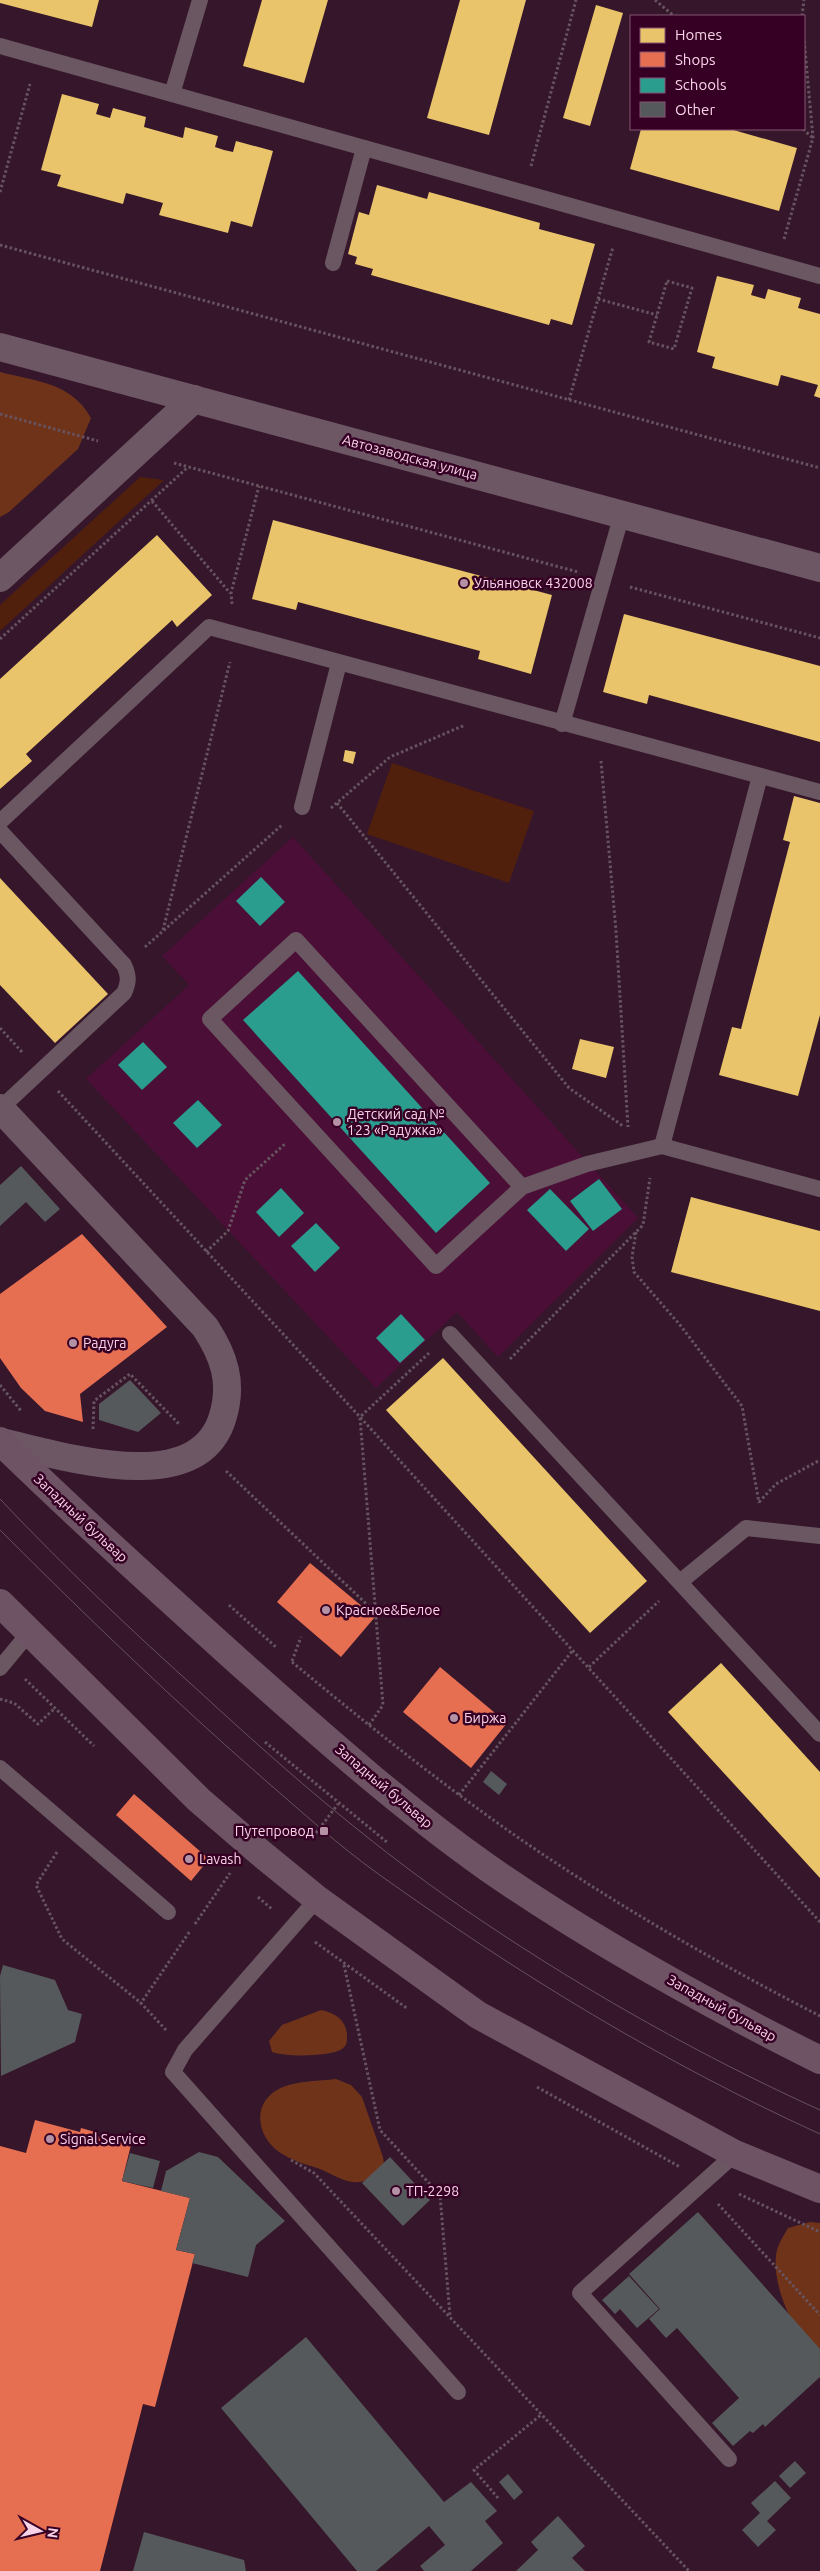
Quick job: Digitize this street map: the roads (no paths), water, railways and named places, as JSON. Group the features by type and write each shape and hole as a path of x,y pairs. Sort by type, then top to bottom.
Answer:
{"main road":[{"name":"Западный бульвар","path":"0,1441 95,1533 288,1705 412,1811 488,1868 606,1944 744,2022 820,2060"},
{"path":"0,1603 199,1800 317,1899 478,2015 735,2154 820,2189"}],"street":[{"name":"Автозаводская улица","path":"0,347 820,568"},
{"path":"0,578 194,399"},
{"path":"0,1108 205,1327 220,1351 227,1377 227,1404 219,1430 203,1449 184,1460 161,1465 126,1466 69,1457 0,1441"}],"lane":[{"path":"172,94 200,0"},
{"path":"0,46 820,276"},
{"path":"333,263 364,148"},
{"path":"562,724 622,514"},
{"path":"0,822 209,628 598,734 820,792"},
{"path":"302,807 339,663"},
{"path":"658,1147 760,776"},
{"path":"0,831 124,966 128,975 128,984 124,993 0,1108"},
{"path":"522,1187 296,940 210,1019 436,1266 522,1187 587,1164 658,1147 820,1189"},
{"path":"450,1334 820,1734"},
{"path":"680,1582 746,1528 820,1536"},
{"path":"0,1668 29,1633"},
{"path":"0,1768 168,1912"},
{"path":"317,1899 184,2050 173,2072 458,2392"},
{"path":"729,2459 580,2293 735,2154"}],"tram line":[{"path":"0,1499 99,1598 234,1724 302,1784 408,1869 522,1948 647,2023 776,2090 820,2110"},
{"path":"0,1530 198,1720 320,1828 377,1873 483,1946 592,2014 704,2077 820,2134"}],"place":[{"name":"Ульяновск 432008","path":"464,583"},
{"name":"Детский сад № 123 «Радужка»","path":"337,1122"},
{"name":"Радуга","path":"73,1343"},
{"name":"Красное&Белое","path":"326,1610"},
{"name":"Биржа","path":"454,1718"},
{"name":"Путепровод","path":"324,1831"},
{"name":"Lavash","path":"189,1859"},
{"name":"Signal Service","path":"50,2139"},
{"name":"ТП-2298","path":"396,2191"}]}
